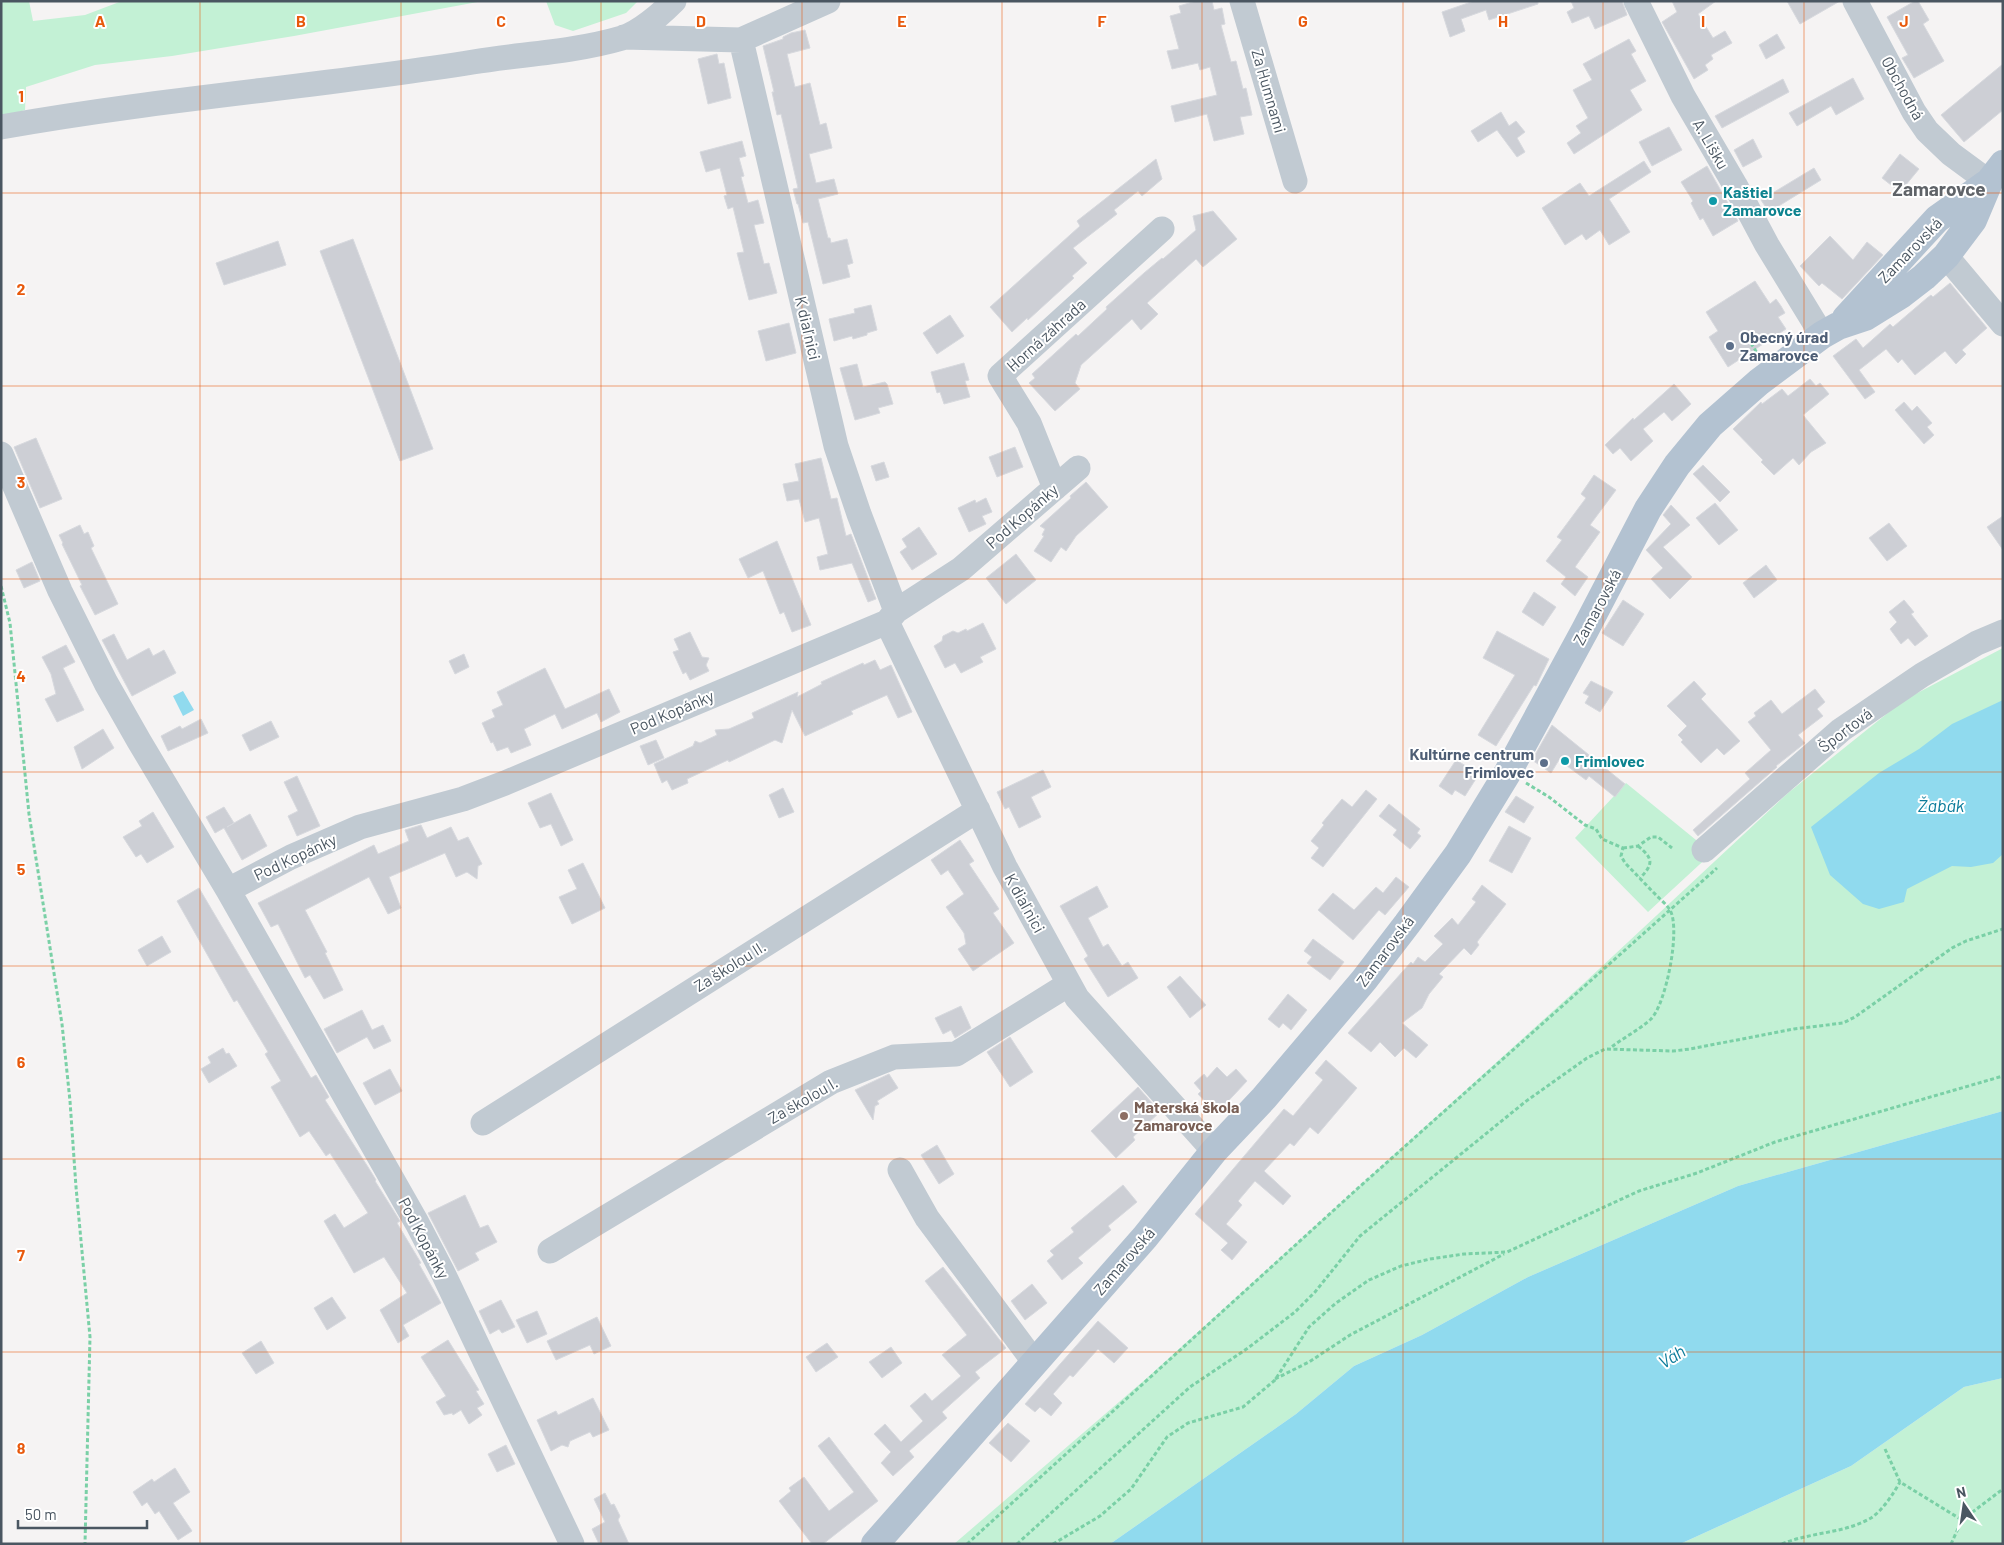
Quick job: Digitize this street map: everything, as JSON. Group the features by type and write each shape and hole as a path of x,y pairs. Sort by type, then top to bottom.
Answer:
{"main road":[{"name":"Zamarovská","path":"875,1544 1036,1363 1145,1237 1214,1151 1264,1098 1364,980 1458,854 1508,772 1648,509 1677,465 1710,424 1759,382 1830,330 1936,219 1996,173"},
{"name":"Zamarovská","path":"1830,330 1865,317 1902,294 1946,256 1973,220 1996,173"}],"street":[{"path":"624,37 660,15 674,1"},
{"path":"1,126 80,112 410,72 577,48 624,37 741,40 828,1"},
{"name":"Za Humnami","path":"1242,1 1295,181"},
{"name":"A. Lišku","path":"1636,1 1684,96 1735,184 1767,245 1830,330"},
{"name":"Obchodná","path":"1855,1 1914,112 1927,131 1951,154 1996,173"},
{"name":"K diaľnici","path":"741,40 836,446 892,616 1005,867 1077,998 1214,1151"},
{"name":"Horná záhrada","path":"1055,488 1029,423 1000,376 1162,229"},
{"path":"1946,256 2003,324"},
{"name":"Pod Kopánky","path":"4,460 60,591 106,683 138,741 228,890 426,1240 572,1544"},
{"name":"Pod Kopánky","path":"228,890 291,857 360,828 463,799 505,783 892,616 960,569 1078,468"},
{"name":"Športová","path":"1713,857 1841,730 1922,675 1977,643 2003,632"},
{"name":"Za školou II.","path":"483,1123 978,810"},
{"name":"Za školou I.","path":"550,1251 831,1082 894,1057 956,1054 1069,984"},
{"path":"900,1170 926,1218 1036,1363"}],"path":[{"path":"1744,332 1763,362"},
{"path":"1,586 10,623 29,814 62,1024 70,1101 90,1337 86,1544"},
{"path":"1521,780 1549,796 1585,825 1596,829 1602,838 1623,848 1638,846 1651,837 1658,837 1672,848"},
{"path":"1638,846 1647,853 1650,861 1649,868 1640,878"},
{"path":"1017,1544 1190,1387 1248,1348 1295,1312 1316,1292 1360,1236 1525,1102 1587,1058 1610,1048 1651,1019 1659,1008 1664,996 1674,939 1674,922 1670,909 1625,863 1621,856 1623,848"},
{"path":"967,1544 1356,1190 1670,909 1713,857"},
{"path":"1610,1048 1673,1051 1843,1023 1855,1017 1952,948 1966,941 2003,929"},
{"path":"1053,1544 1100,1516 1131,1489 1167,1437 1188,1424 1242,1406 1275,1380 1309,1362 1350,1335 1507,1252 1639,1191 1697,1173 1775,1142 2003,1076"},
{"path":"1275,1380 1309,1327 1336,1303 1369,1280 1400,1266 1430,1259 1464,1254 1507,1252"},
{"path":"1885,1449 1900,1482 1962,1520"},
{"path":"1782,1544 1794,1539 1838,1531 1872,1517 1890,1497 1900,1482"},
{"path":"1950,1544 1962,1520 2003,1489"}],"green space":[{"path":"1,1 29,1 33,21 85,15 122,1 483,1 294,36 172,56 95,65 26,87 25,110 1,118"},
{"path":"546,1 638,1 626,13 573,31 555,25"},
{"path":"2003,648 2003,1111 1738,1186 1528,1277 1422,1335 1354,1366 1296,1414 1110,1544 954,1544 1148,1377 1584,983 1788,793 1904,700"},
{"name":"Frimlovec","path":"1626,783 1712,853 1648,912 1575,838"},
{"path":"2003,1378 2003,1544 1680,1544 1851,1466 1964,1387"}],"water":[{"path":"183,691 194,710 183,716 173,696"},
{"name":"Žabák","path":"2003,700 2003,854 1993,863 1971,867 1952,866 1907,889 1904,902 1879,909 1863,904 1830,875 1811,827 1879,773 1919,749 1952,724"},
{"name":"Váh","path":"2003,1111 2003,1378 1964,1387 1851,1466 1680,1544 1110,1544 1296,1414 1354,1366 1422,1335 1528,1277 1738,1186"}],"building":[{"path":"1196,1 1212,1 1214,10 1222,8 1225,24 1221,25 1231,62 1236,61 1243,89 1246,88 1252,115 1240,117 1244,134 1214,141 1207,114 1175,122 1171,106 1217,95 1210,67 1200,70 1198,63 1172,69 1167,51 1179,49 1170,16 1181,13 1179,6"},
{"path":"1474,1 1538,1 1538,4 1489,20 1486,10 1461,19 1465,31 1450,37 1442,12"},
{"path":"1571,1 1622,1 1627,15 1595,29 1589,16 1572,23 1567,12 1574,8"},
{"path":"1672,1 1716,1 1698,14 1713,38 1725,31 1732,43 1711,55 1713,59 1705,65 1708,70 1694,79 1662,22 1677,12"},
{"path":"1787,1 1840,1 1800,24"},
{"path":"1918,1 1929,20 1923,24 1944,61 1914,78 1902,58 1908,55 1887,17"},
{"path":"805,30 810,48 787,54 795,87 810,83 820,125 826,123 832,148 809,154 816,183 834,179 838,194 818,199 828,238 830,238 831,243 847,239 853,263 847,265 850,277 823,284 808,222 803,223 793,189 798,188 781,114 777,115 772,92 774,92 763,46 783,39 783,37 791,33"},
{"path":"1777,34 1785,48 1766,59 1759,45"},
{"path":"1629,39 1636,51 1631,54 1646,81 1630,90 1642,110 1574,154 1567,143 1581,133 1576,126 1588,118 1573,90 1592,80 1583,64"},
{"path":"717,54 719,64 724,63 731,98 708,104 698,59"},
{"path":"2003,64 2003,110 1964,142 1941,115"},
{"path":"1853,78 1864,99 1836,115 1831,106 1797,126 1789,113"},
{"path":"1783,79 1789,92 1722,128 1715,116"},
{"path":"1501,112 1509,126 1516,121 1525,132 1517,138 1525,152 1517,157 1497,130 1478,142 1471,131"},
{"path":"1669,127 1682,150 1652,166 1639,142"},
{"path":"1753,139 1762,157 1743,167 1734,150"},
{"path":"742,141 746,156 739,158 744,176 741,177 748,203 758,200 764,223 754,225 764,264 769,263 777,293 749,300 737,253 744,252 733,207 728,209 724,196 727,195 720,168 706,172 700,152"},
{"path":"1900,154 1919,169 1900,192 1882,178"},
{"path":"1156,159 1162,179 1142,196 1138,191 1114,210 1117,214 1073,248 1087,263 1072,276 1074,278 1012,332 990,307 1080,226 1077,221"},
{"path":"1644,161 1651,172 1609,199 1630,232 1609,245 1600,230 1586,240 1582,234 1565,245 1542,208 1580,183 1589,196"},
{"name":"Kaštiel Zamarovce","path":"1707,166 1738,221 1713,236 1703,218 1700,220 1691,203 1693,201 1681,182"},
{"path":"1814,168 1821,180 1769,212 1761,200"},
{"path":"1213,211 1237,239 1203,267 1196,259 1147,303 1158,314 1141,330 1132,319 1081,365 1075,383 1080,389 1055,411 1029,383 1035,378 1032,374 1076,334 1078,336 1107,309 1106,307 1144,273 1196,230 1193,216"},
{"path":"1830,236 1853,260 1867,242 1883,255 1842,299 1822,283 1819,286 1800,266"},
{"path":"353,239 433,449 400,461 320,251"},
{"path":"278,241 286,265 224,285 216,263"},
{"path":"1755,281 1770,304 1776,299 1781,306 1785,313 1778,317 1786,329 1728,367 1709,337 1718,331 1706,312"},
{"path":"1950,283 1987,328 1962,350 1966,354 1956,364 1945,351 1915,375 1902,359 1898,363 1886,349 1859,370 1875,392 1865,399 1833,356 1856,339 1863,348 1890,324 1893,327 1927,298 1931,295 1933,297"},
{"path":"871,305 877,330 853,339 852,336 834,341 829,319 855,313 854,309"},
{"path":"950,315 964,336 937,354 923,333"},
{"path":"789,323 796,353 766,361 758,331"},
{"path":"964,363 969,380 965,381 970,397 944,404 940,392 937,393 931,372"},
{"path":"857,364 863,387 885,382 893,404 878,408 880,413 855,420 840,368"},
{"path":"1810,379 1816,386 1820,383 1829,394 1803,415 1826,443 1811,452 1799,465 1793,458 1774,475 1761,462 1763,460 1733,429 1761,402 1762,404 1782,389 1788,396"},
{"path":"1674,384 1691,404 1672,421 1664,412 1643,429 1653,441 1631,461 1620,448 1613,454 1605,445 1633,418 1634,420"},
{"path":"1904,402 1912,411 1917,406 1932,423 1927,427 1934,435 1924,444 1895,410"},
{"path":"36,438 62,499 40,508 14,447"},
{"path":"1015,447 1023,467 997,477 989,457"},
{"path":"821,458 831,499 837,498 846,536 851,534 876,599 868,602 852,563 820,570 817,557 828,554 819,518 805,522 799,499 787,501 783,484 799,481 795,464"},
{"path":"884,462 889,477 876,481 871,466"},
{"path":"1703,465 1730,492 1720,502 1693,474"},
{"path":"1594,475 1616,490 1590,525 1600,532 1575,567 1588,577 1575,596 1561,584 1566,577 1546,561 1562,540 1557,537 1586,498 1581,494"},
{"path":"1086,482 1108,507 1076,536 1066,551 1061,547 1051,562 1034,551 1044,536 1042,535 1045,529 1040,526"},
{"path":"986,498 992,512 982,516 986,524 969,532 958,508 975,500 976,503"},
{"path":"1715,503 1738,530 1719,545 1696,518"},
{"path":"1671,505 1690,525 1663,547 1692,577 1670,599 1651,579 1663,568 1646,550 1671,524 1663,515"},
{"path":"2003,516 2003,550 1987,527"},
{"path":"1889,523 1907,546 1887,561 1869,538"},
{"path":"80,525 84,534 88,532 94,546 91,548 118,604 95,615 80,586 82,585 59,535"},
{"path":"919,527 937,554 912,570 900,552 907,547 902,539"},
{"path":"777,541 811,625 792,632 784,612 780,614 763,571 748,578 739,559"},
{"path":"1016,554 1036,580 1006,604 986,578"},
{"path":"32,562 40,581 24,588 16,570"},
{"path":"1766,565 1777,580 1754,598 1743,583"},
{"path":"1534,592 1556,607 1543,626 1522,612"},
{"path":"1623,600 1644,614 1623,646 1602,633"},
{"path":"1904,600 1914,612 1911,614 1928,636 1915,646 1908,638 1901,644 1890,629 1897,622 1889,612"},
{"path":"983,623 996,649 980,657 983,662 961,673 955,663 945,668 934,646 942,641 943,636 953,631 958,633 966,629 967,631"},
{"path":"1497,631 1549,659 1536,686 1534,685 1496,746 1478,735 1515,675 1483,658"},
{"path":"690,632 702,657 709,658 706,665 709,671 690,680 686,672 683,674 673,652 679,650 674,639"},
{"path":"114,634 127,660 149,648 153,656 164,650 176,673 132,696 102,640"},
{"path":"66,645 75,662 63,668 84,710 57,722 45,699 56,694 51,674 42,657"},
{"path":"464,654 469,667 455,674 449,661"},
{"path":"875,660 880,670 891,665 912,712 898,718 887,695 851,711 853,714 805,736 792,710 782,743 775,740 729,762 728,760 687,779 688,783 672,790 667,780 662,783 654,764 693,746 695,741 700,743 717,735 715,730 729,729 754,718 752,713 798,692 797,697 822,684 821,682 863,663 864,665"},
{"path":"545,668 565,709 609,689 620,712 601,722 597,713 562,729 555,714 524,729 531,745 511,753 508,747 497,751 493,742 491,743 482,723 495,717 492,710 503,705 497,692"},
{"path":"1591,681 1613,692 1600,712 1585,703 1589,696 1583,693"},
{"path":"1694,681 1706,694 1701,699 1740,741 1724,755 1717,748 1701,763 1681,742 1683,740 1678,735 1687,726 1667,706"},
{"path":"1815,689 1825,702 1817,709 1823,716 1798,735 1805,743 1776,766 1698,836 1693,830 1750,779 1745,773 1771,750 1748,722 1756,716 1754,713 1771,700 1782,714"},
{"path":"201,719 208,733 168,751 161,736 180,726 182,729"},
{"path":"271,721 279,737 250,751 242,735"},
{"name":"Frimlovec","path":"1552,725 1625,784 1615,797 1589,776 1586,780 1559,760 1551,773 1532,760"},
{"path":"103,729 114,748 82,769 74,747"},
{"path":"656,740 664,758 648,765 640,746"},
{"path":"1456,760 1479,774 1465,796 1455,790 1452,795 1439,786"},
{"path":"1043,770 1051,787 1031,797 1041,817 1019,828 1009,807 1005,809 997,792"},
{"path":"297,776 320,826 297,836 288,816 298,811 284,782"},
{"path":"783,788 794,812 779,818 769,795"},
{"path":"1366,790 1377,799 1323,867 1311,858 1319,848 1311,841 1324,825 1322,823 1342,799 1352,807"},
{"path":"551,793 573,840 561,846 551,824 540,828 528,803"},
{"path":"1516,796 1534,807 1524,823 1505,812"},
{"path":"1389,804 1420,829 1417,833 1421,836 1410,849 1393,835 1397,830 1379,816"},
{"path":"224,807 234,823 227,827 250,814 267,846 242,860 224,828 215,833 206,817"},
{"path":"153,812 174,847 147,863 141,854 136,857 123,837 142,826 139,821"},
{"path":"421,825 427,838 451,827 458,841 468,837 482,864 478,866 477,879 467,872 456,877 445,853 389,877 401,908 388,914 369,877 305,910 327,952 325,953 343,990 324,999 310,975 305,978 278,924 271,927 258,903 374,845 378,854 409,841 405,830"},
{"path":"1509,826 1531,838 1512,873 1489,861"},
{"path":"960,840 974,861 969,864 999,909 993,913 1014,943 973,971 958,949 966,944 964,933 946,907 964,894 948,870 941,875 931,860"},
{"path":"583,863 605,908 572,924 559,897 577,889 568,870"},
{"path":"1396,877 1409,887 1385,915 1379,910 1353,940 1318,910 1333,893 1354,910 1376,887 1383,893"},
{"path":"1482,885 1506,904 1477,942 1479,945 1471,955 1464,948 1439,974 1443,977 1429,994 1422,1008 1402,1023 1428,1045 1416,1058 1404,1048 1395,1057 1380,1042 1371,1052 1348,1033 1411,962 1413,964 1418,957 1425,962 1443,944 1434,936 1452,918 1458,925 1476,902 1472,899"},
{"path":"1097,886 1108,907 1088,918 1103,947 1108,944 1122,966 1128,962 1138,978 1108,997 1084,959 1088,956 1060,906"},
{"path":"199,888 311,1078 316,1075 329,1097 325,1100 400,1221 397,1223 421,1263 419,1264 441,1303 403,1325 409,1336 398,1343 380,1310 407,1293 384,1257 354,1273 324,1221 335,1214 344,1228 368,1213 330,1153 326,1156 309,1131 300,1137 271,1087 281,1081 265,1054 268,1052 237,1000 234,1002 177,901"},
{"path":"162,936 171,952 147,966 138,950"},
{"path":"1313,939 1344,962 1330,980 1307,963 1312,957 1304,951"},
{"path":"1180,976 1206,1005 1190,1018 1167,987"},
{"path":"1288,994 1307,1010 1291,1030 1283,1023 1279,1028 1268,1019"},
{"path":"961,1006 971,1028 955,1038 951,1030 943,1034 935,1018"},
{"path":"362,1010 372,1030 383,1025 391,1041 374,1049 367,1037 337,1053 324,1029"},
{"path":"1010,1037 1033,1072 1010,1087 987,1052"},
{"path":"223,1048 226,1054 229,1053 237,1066 209,1083 201,1069 211,1063 208,1057"},
{"path":"1326,1060 1357,1088 1318,1134 1310,1127 1294,1146 1290,1143 1264,1171 1291,1196 1283,1205 1255,1181 1238,1201 1242,1205 1226,1224 1247,1242 1232,1260 1221,1250 1228,1243 1195,1214 1284,1109 1293,1116 1323,1080 1315,1073"},
{"path":"1217,1067 1227,1077 1236,1069 1247,1081 1218,1112 1213,1107 1212,1109 1198,1094 1201,1091 1194,1083 1204,1074 1207,1078"},
{"path":"390,1069 402,1091 375,1105 363,1083"},
{"path":"889,1074 898,1088 877,1101 879,1104 875,1106 873,1120 855,1090"},
{"path":"1138,1087 1160,1112 1133,1137 1135,1140 1116,1158 1091,1131"},
{"path":"937,1145 954,1174 939,1184 921,1155"},
{"path":"1123,1185 1137,1202 1108,1226 1111,1230 1078,1258 1083,1263 1062,1280 1047,1261 1054,1255 1050,1251 1074,1232 1071,1228"},
{"path":"465,1195 480,1228 488,1225 497,1242 475,1253 479,1260 458,1271 428,1213"},
{"path":"943,1267 1006,1348 975,1372 980,1378 942,1412 947,1418 909,1451 914,1457 893,1476 881,1463 891,1452 874,1434 885,1424 901,1442 923,1421 910,1406 925,1393 932,1401 961,1376 942,1355 967,1335 925,1281"},
{"path":"1032,1284 1047,1303 1025,1320 1011,1301"},
{"path":"332,1297 346,1318 327,1330 314,1308"},
{"path":"501,1300 515,1327 502,1333 499,1329 490,1334 479,1311"},
{"path":"537,1311 547,1334 527,1343 516,1320"},
{"path":"597,1317 611,1346 594,1354 590,1345 556,1360 547,1341"},
{"path":"1098,1321 1128,1348 1114,1363 1098,1349 1073,1377 1070,1375 1053,1394 1062,1403 1051,1416 1040,1407 1035,1412 1025,1404"},
{"path":"448,1340 479,1390 476,1391 484,1404 477,1408 482,1415 469,1424 461,1410 453,1415 452,1413 444,1415 436,1402 446,1396 421,1357"},
{"path":"261,1341 274,1363 256,1374 242,1353"},
{"path":"827,1343 838,1357 816,1372 806,1357"},
{"path":"891,1347 902,1363 882,1378 869,1362"},
{"path":"593,1398 609,1430 593,1437 590,1432 570,1441 568,1447 562,1445 551,1451 537,1420 556,1411 558,1415"},
{"path":"1008,1423 1030,1441 1011,1462 989,1443"},
{"path":"829,1437 878,1501 823,1544 812,1544 779,1501 791,1491 789,1488 804,1477 829,1511 854,1492 818,1446"},
{"path":"506,1445 515,1464 497,1472 488,1454"},
{"path":"175,1468 190,1492 173,1503 192,1531 178,1540 159,1511 155,1514 147,1502 142,1506 133,1492 152,1479 154,1482"},
{"path":"605,1493 611,1505 614,1504 620,1516 618,1520 629,1544 599,1544 592,1529 605,1522 594,1499"}],"place":[{"name":"Kaštiel Zamarovce","path":"1713,201"},
{"name":"Obecný úrad Zamarovce","path":"1730,346"},
{"name":"Frimlovec","path":"1565,761"},
{"name":"Kultúrne centrum Frimlovec","path":"1544,763"},
{"name":"Materská škola Zamarovce","path":"1124,1116"}],"district":[{"name":"Zamarovce","path":"1939,189"}]}
